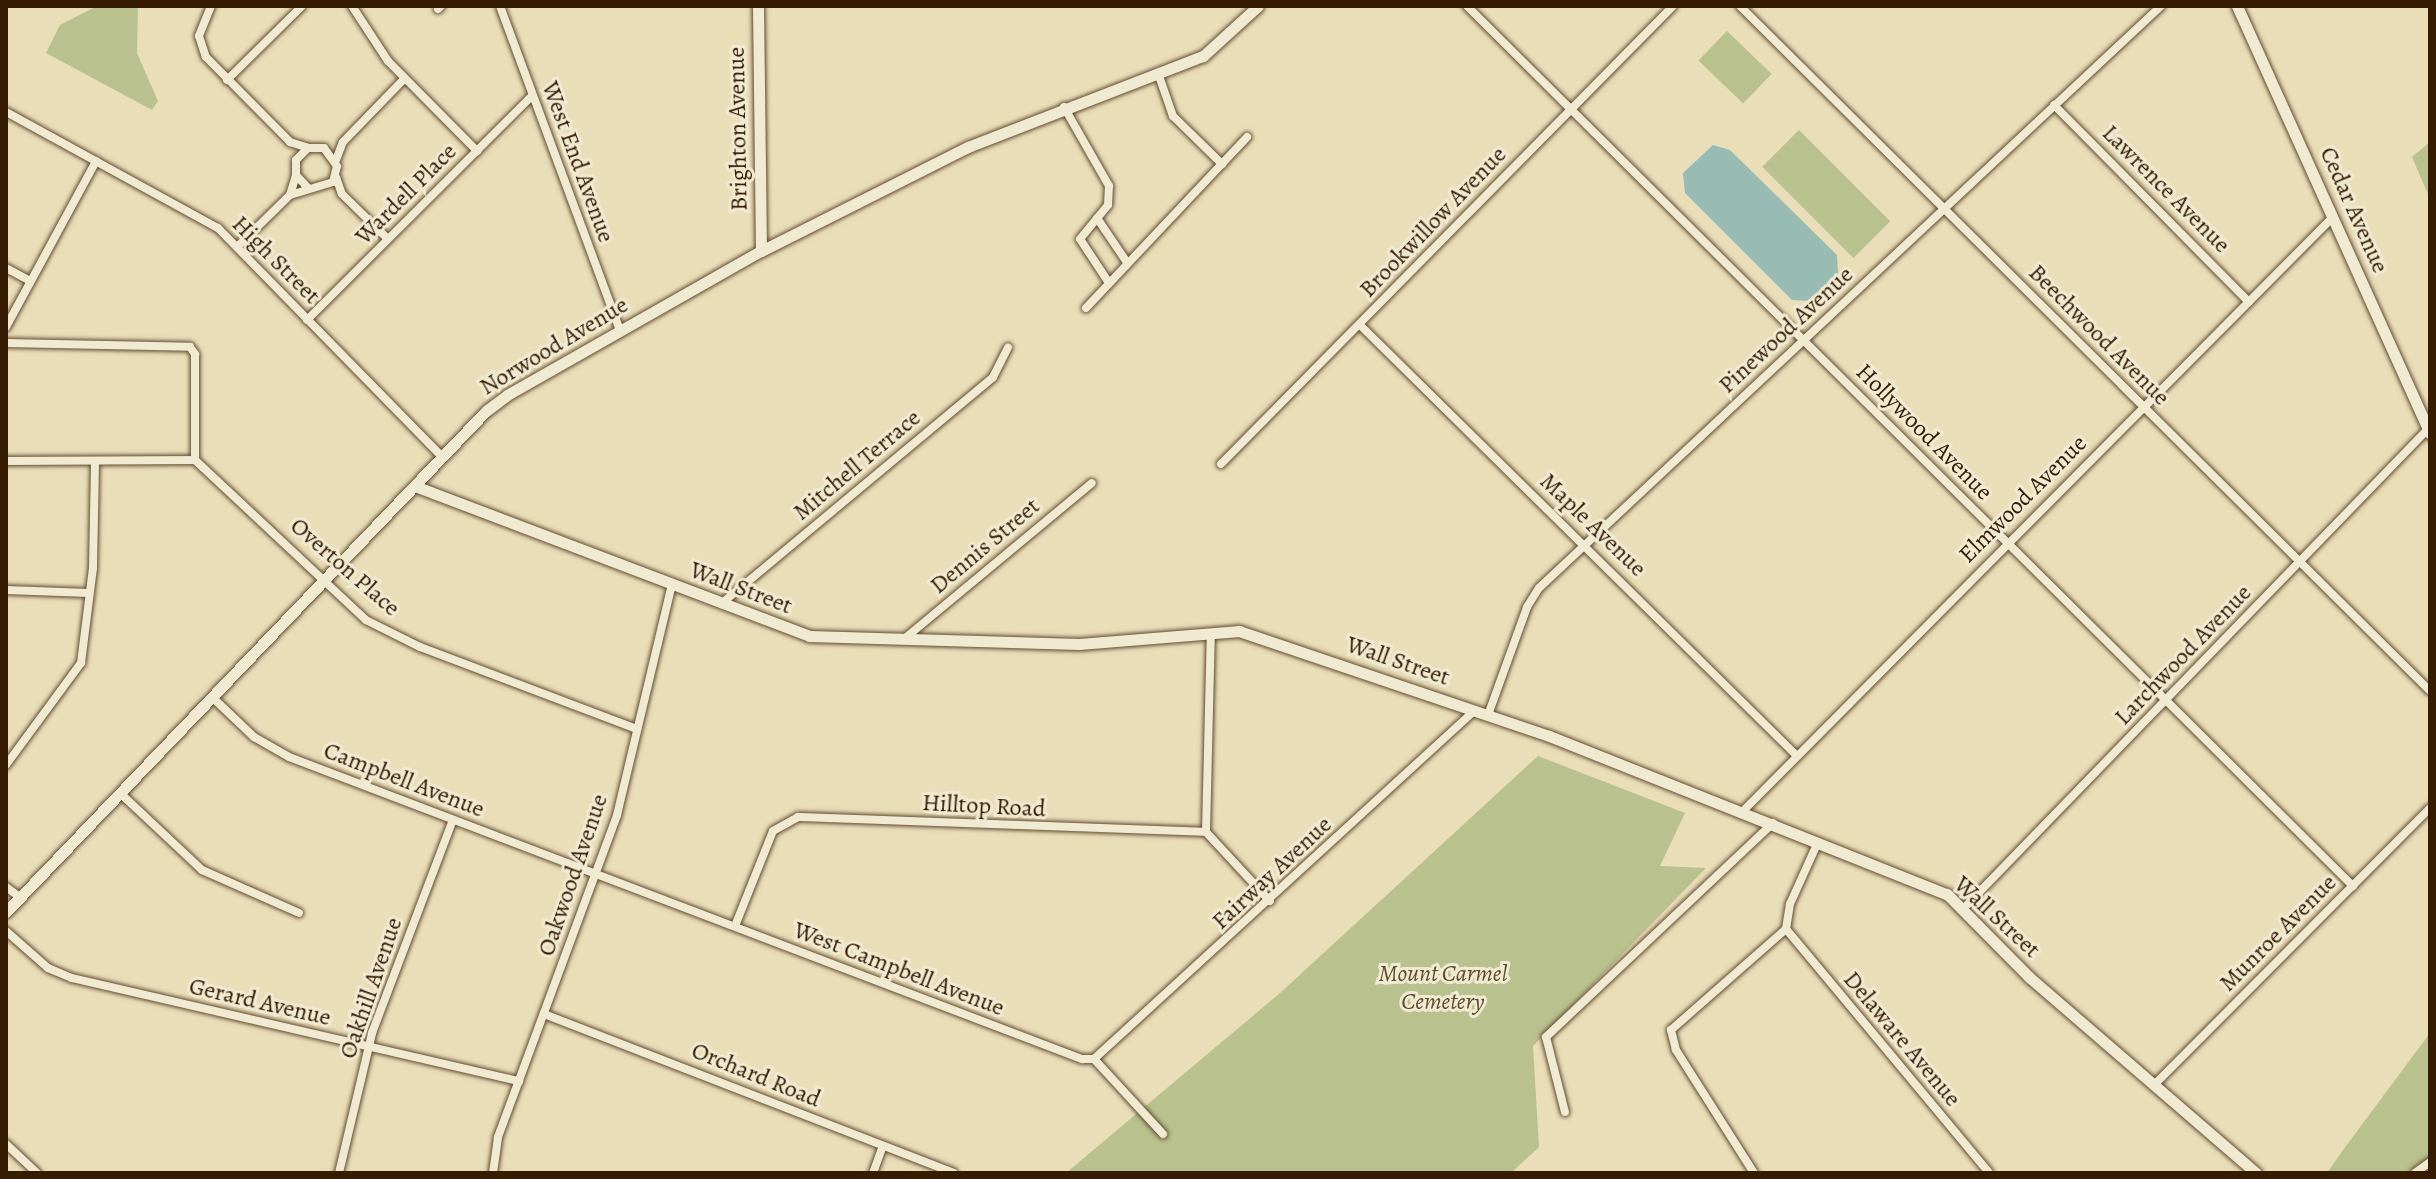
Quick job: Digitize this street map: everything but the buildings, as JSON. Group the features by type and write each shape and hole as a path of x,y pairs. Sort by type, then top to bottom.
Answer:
{"street":[{"path":"211,6 201,23 201,48 227,80 290,142 308,148 324,148 343,142"},
{"path":"227,80 302,6"},
{"path":"352,6 404,79 477,151"},
{"name":"West End Avenue","path":"500,6 620,331"},
{"name":"Brighton Avenue","path":"758,6 761,251"},
{"name":"Norwood Avenue","path":"6,912 442,457 507,395 761,251 968,147 1214,49 1258,6"},
{"name":"Hollywood Avenue","path":"1467,6 2353,886"},
{"name":"Brookwillow Avenue","path":"1221,464 1361,326 1673,6"},
{"name":"Beechwood Avenue","path":"1740,6 2430,691"},
{"name":"Pinewood Avenue","path":"1488,715 1529,603 1584,545 2161,6"},
{"name":"Cedar Avenue","path":"2237,6 2429,429"},
{"path":"1158,73 1173,116 1222,164"},
{"path":"342,194 336,177 336,160 343,142 404,79"},
{"name":"Wardell Place","path":"307,320 532,96"},
{"name":"Lawrence Avenue","path":"2054,105 2249,302"},
{"path":"1064,107 1109,186 1110,201 1080,239 1109,283"},
{"name":"High Street","path":"6,112 218,228 442,457"},
{"path":"1086,308 1247,137"},
{"path":"290,142 296,160 296,175 290,195"},
{"path":"296,160 308,148"},
{"path":"324,148 336,160"},
{"path":"6,327 96,161"},
{"path":"296,175 308,188"},
{"path":"324,188 336,177"},
{"path":"237,247 290,195 308,188 324,188 342,194 388,239"},
{"name":"Elmwood Avenue","path":"1743,811 2333,217"},
{"path":"1097,218 1128,264"},
{"path":"6,268 30,281"},
{"name":"Maple Avenue","path":"1361,326 1796,755"},
{"path":"6,343 192,349 195,460 6,461"},
{"name":"Mitchell Terrace","path":"721,604 993,377 1008,348"},
{"name":"Larchwood Avenue","path":"1963,909 2429,429"},
{"name":"Overton Place","path":"195,460 323,580 386,633 637,729"},
{"path":"6,765 78,670 89,593 95,462"},
{"name":"Dennis Street","path":"903,640 1092,483"},
{"name":"Wall Street","path":"415,486 809,636 1079,644 1239,631 1488,715 1743,811 1943,892 2029,977 2256,1173"},
{"name":"Oakwood Avenue","path":"493,1173 496,1146 617,815 672,585"},
{"path":"6,590 89,593"},
{"path":"1211,634 1206,832 1270,901"},
{"name":"Campbell Avenue","path":"212,697 273,750 596,875"},
{"name":"Fairway Avenue","path":"1094,1059 1473,712"},
{"path":"120,793 202,870 299,913"},
{"name":"Munroe Avenue","path":"2154,1085 2430,808"},
{"name":"Hilltop Road","path":"735,926 773,831 793,817 1206,832"},
{"name":"Oakhill Avenue","path":"339,1173 369,1047 453,820"},
{"path":"1565,1112 1546,1037 1773,823"},
{"path":"1754,1173 1676,1050 1671,1030 1786,929 1790,904 1818,842"},
{"name":"West Campbell Avenue","path":"596,875 1082,1059 1094,1059"},
{"path":"6,887 20,897"},
{"name":"Delaware Avenue","path":"1786,929 1989,1173"},
{"name":"Gerard Avenue","path":"6,931 48,968 72,978 519,1081"},
{"name":"Orchard Road","path":"544,1014 953,1173"},
{"path":"1094,1059 1163,1134"},
{"path":"6,1144 26,1169 37,1173"},
{"path":"873,1173 883,1146"},
{"path":"2415,1173 2430,1162"}],"green space":[{"path":"97,6 138,6 137,53 158,101 152,110 46,53 60,25"},
{"path":"1727,31 1772,74 1743,104 1699,60"},
{"path":"1799,130 1890,221 1853,258 1762,167"},
{"path":"2430,142 2430,199 2412,157"},
{"name":"Mount Carmel Cemetery","path":"1538,756 1685,813 1660,866 1706,868 1533,1046 1539,1147 1511,1173 1066,1173 1280,993"},
{"path":"2430,1033 2430,1173 2327,1173 2343,1150"}],"water":[{"path":"1713,145 1730,150 1837,255 1838,274 1811,301 1792,300 1685,193 1683,173"}]}
